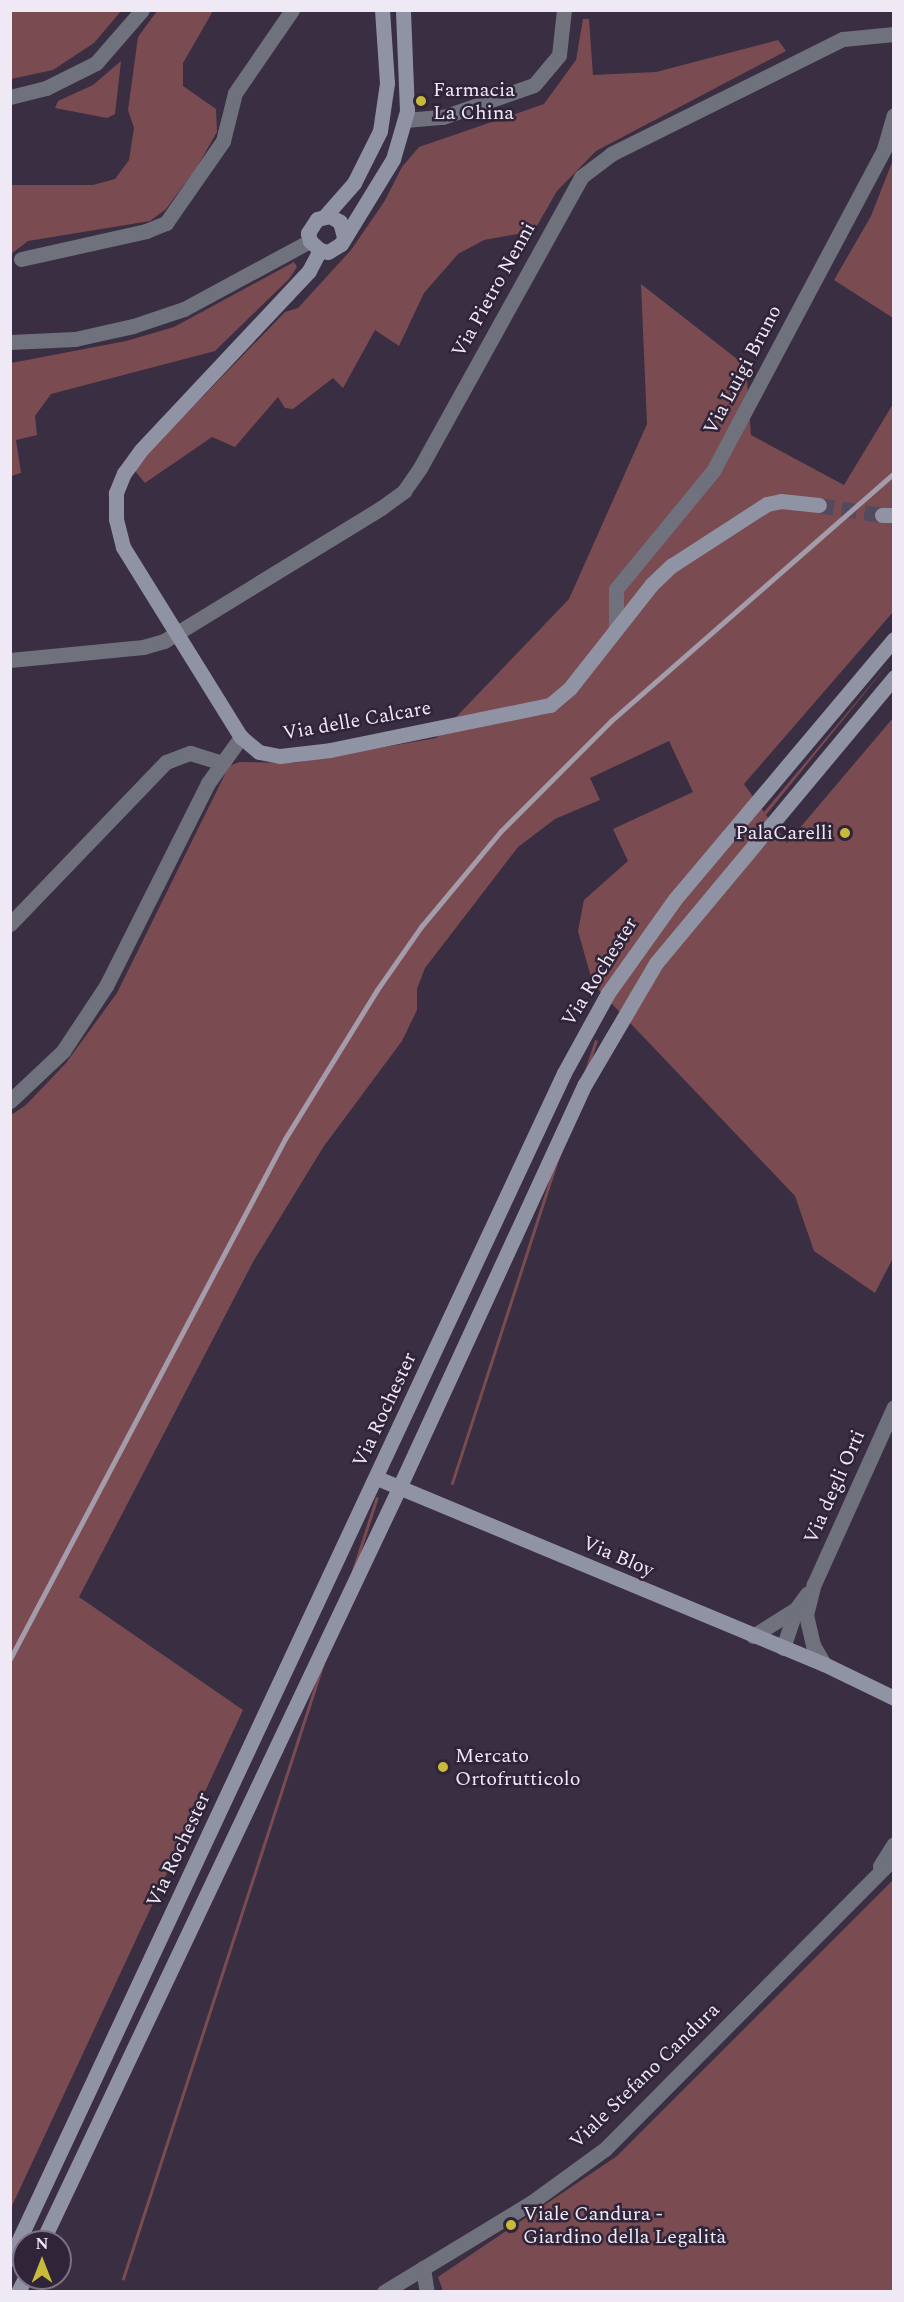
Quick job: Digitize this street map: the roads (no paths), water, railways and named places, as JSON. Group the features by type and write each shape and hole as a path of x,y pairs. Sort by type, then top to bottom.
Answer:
{"main road":[{"path":"382,10 387,83 380,131 354,183 325,216 311,225 315,246 335,249 393,159 405,120 408,82 404,10"},
{"path":"325,216 340,222 344,237"},
{"name":"Via delle Calcare","path":"315,246 301,280 141,450 124,473 116,493 116,519 123,547 241,736 259,752 280,756 536,710 561,698 616,629 671,566 756,510 781,501 819,505"},
{"name":"Via Rochester","path":"10,2259 377,1479 543,1115 608,993 675,899 894,639"},
{"path":"48,2230 399,1488 565,1126 629,1006 694,914 894,677"},
{"name":"Via Bloy","path":"377,1479 844,1673"},
{"path":"844,1673 894,1688"},
{"path":"844,1673 894,1698"}],"street":[{"path":"10,97 46,88 96,63 142,10"},
{"path":"21,259 146,231 166,223 223,141 235,93 292,10"},
{"path":"405,120 443,117 534,85 560,55 564,10"},
{"name":"Via Pietro Nenni","path":"10,660 143,647 176,634 404,491 420,468 581,177 611,154 843,39 894,34"},
{"name":"Via Luigi Bruno","path":"616,629 616,589 713,471 884,149 894,115"},
{"path":"10,342 75,339 133,326 184,309 315,246"},
{"path":"10,1101 63,1051 106,986 220,762 241,736"},
{"path":"10,924 166,762 190,753 220,762"},
{"name":"Via degli Orti","path":"783,1648 894,1407"},
{"path":"753,1636 801,1612 813,1645 824,1664"},
{"path":"875,1873 894,1844"},
{"path":"875,1873 894,1858"},
{"name":"Viale Stefano Candura","path":"384,2292 399,2287 423,2268 532,2202 605,2150 875,1873"},
{"path":"423,2268 427,2292"}],"tunnel":[{"path":"819,505 882,515"}],"railway":[{"path":"10,1659 285,1139 377,990 421,927 501,831 611,721 894,473"}],"place":[{"name":"Farmacia La China","path":"421,101"},
{"name":"PalaCarelli","path":"845,833"},
{"name":"Mercato Ortofrutticolo","path":"443,1767"},
{"name":"Viale Candura - Giardino della Legalità","path":"511,2225"}]}
